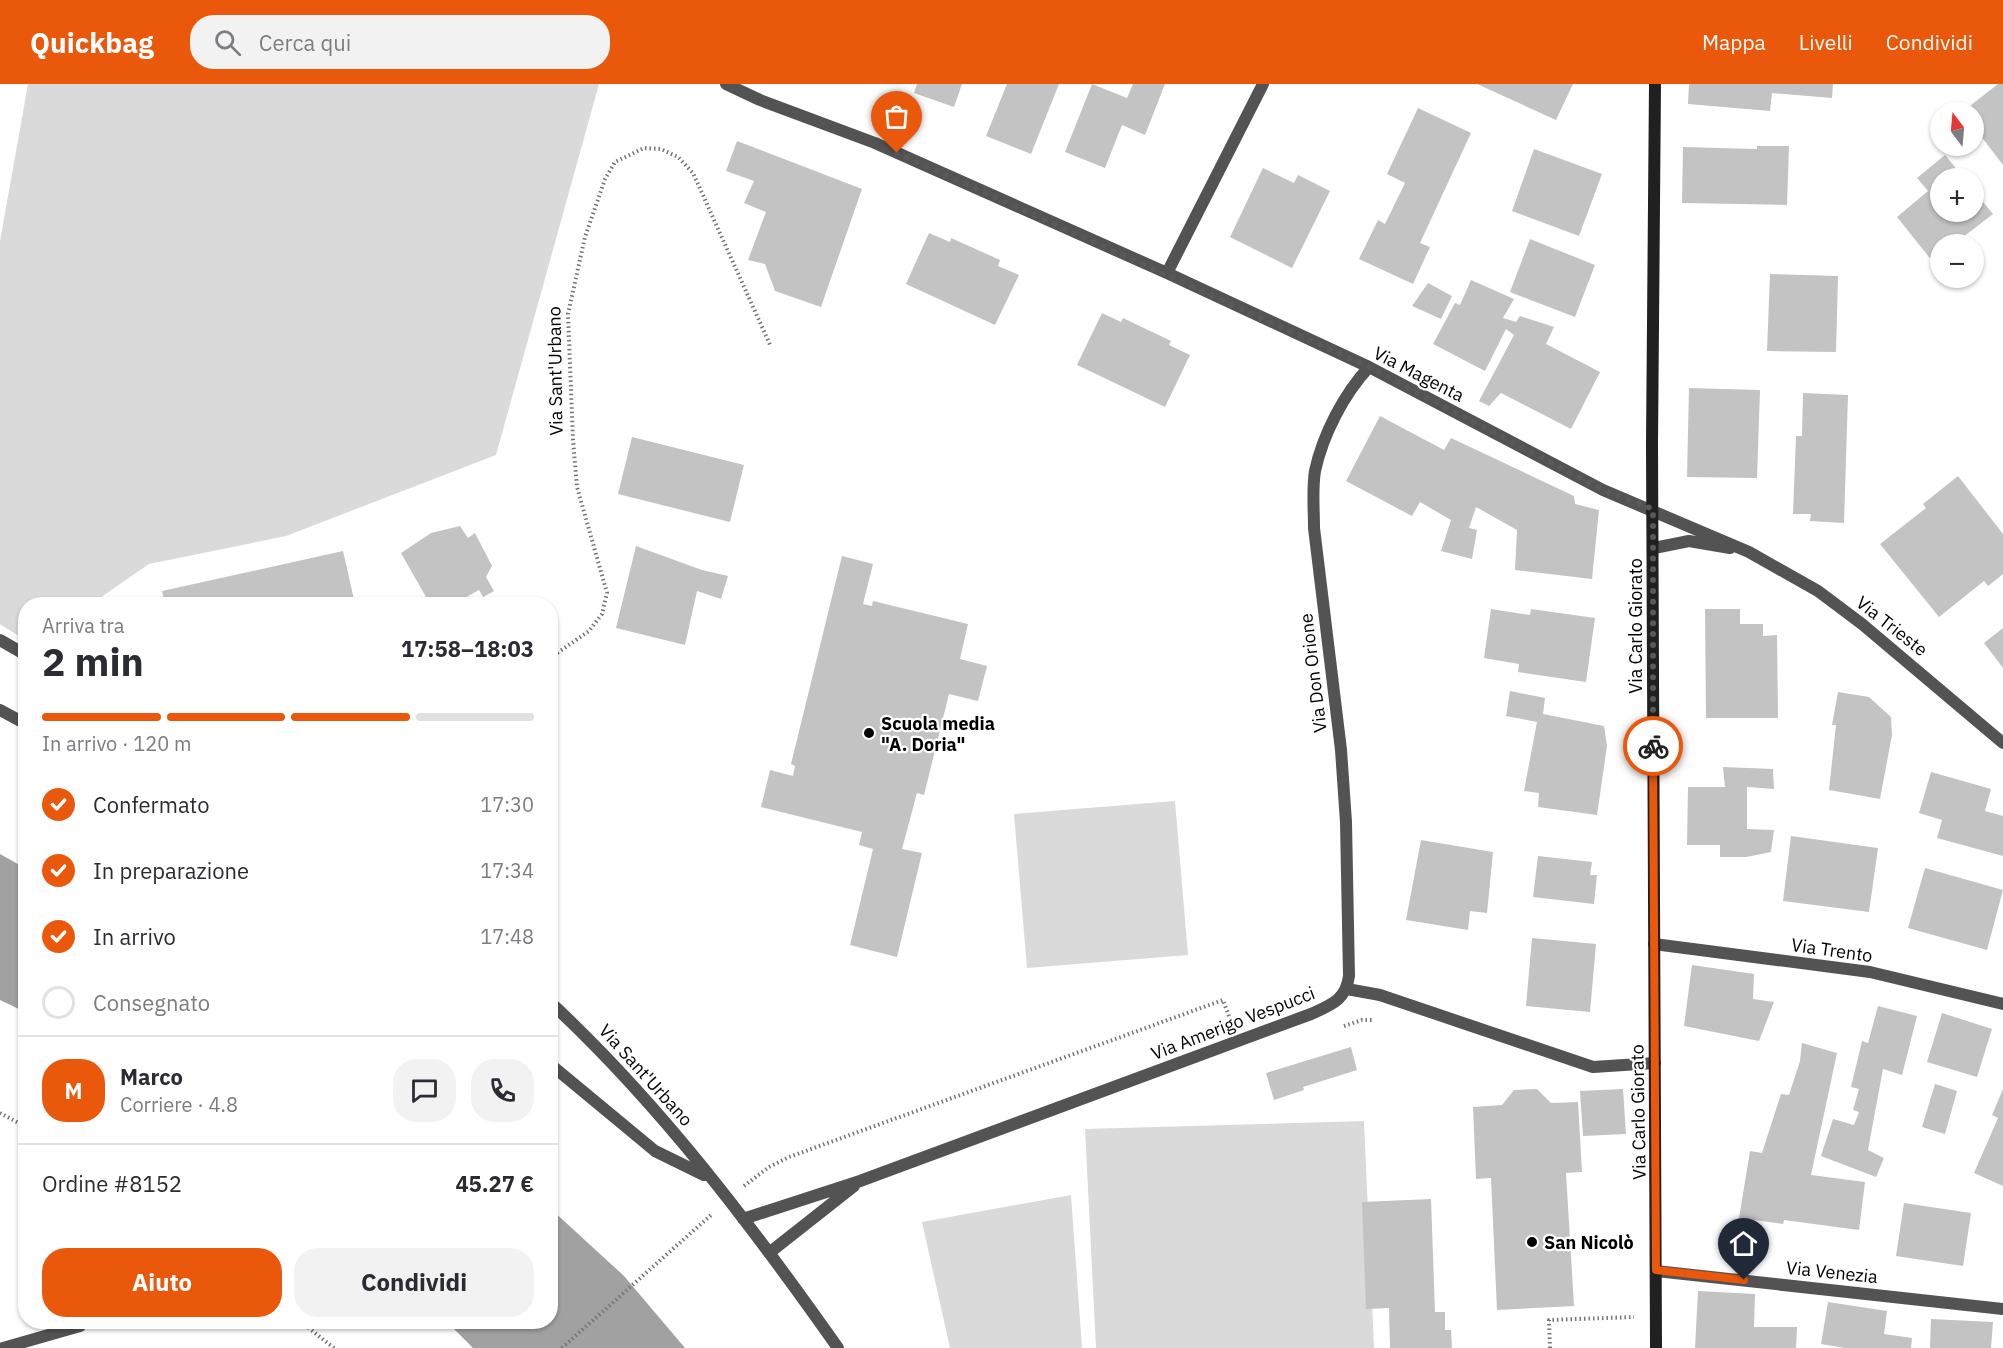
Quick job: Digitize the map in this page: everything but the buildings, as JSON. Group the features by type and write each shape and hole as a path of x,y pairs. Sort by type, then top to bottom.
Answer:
{"street":[{"name":"Via Magenta","path":"726,84 760,100 875,143 1167,273 1369,367 1603,490 1653,509"},
{"path":"1167,273 1263,84"},
{"name":"Via Carlo Giorato","path":"1655,84 1653,509 1656,1348"},
{"name":"Via Don Orione","path":"1347,989 1349,935 1346,822 1341,750 1314,528 1314,494 1320,456 1337,414 1358,379 1369,367"},
{"name":"Via Trieste","path":"1653,509 1749,552 1818,591 1862,624 2003,743"},
{"name":"Via Trieste","path":"1654,548 1689,541 1749,552"},
{"path":"0,640 18,650"},
{"path":"0,710 18,720"},
{"name":"Via Trento","path":"1654,944 1870,972 2003,1004"},
{"path":"1347,989 1380,995 1593,1067 1655,1063"},
{"name":"Via Amerigo Vespucci","path":"743,1219 860,1181 1311,1014 1333,1004 1347,989"},
{"name":"Via Sant'Urbano","path":"558,1010 656,1109 769,1253 838,1348"},
{"name":"Via Sant'Urbano","path":"558,1071 655,1151 709,1177"},
{"name":"Via Amerigo Vespucci","path":"769,1253 860,1181"},
{"name":"Via Venezia","path":"1656,1270 2003,1309"},
{"path":"3,1348 70,1329"}],"path":[{"name":"Via Sant'Urbano","path":"558,652 589,631 602,614 607,593 577,487 568,314 585,237 605,178 615,162 644,148 660,149 678,157 693,173 771,347"},
{"path":"728,1200 769,1167 789,1158 1223,1000"},
{"path":"1339,1027 1362,1020 1377,1020"},
{"path":"0,1113 18,1123"},
{"path":"562,1348 712,1215"},
{"path":"1550,1348 1549,1320 1638,1317"},
{"path":"310,1329 334,1348"}],"shaded area":[{"path":"28,84 599,84 496,455 286,536 149,564 101,597 18,597 18,636 0,624 0,241"},
{"path":"1175,801 1188,955 1027,968 1014,814"},
{"path":"0,854 18,864 18,1009 0,1000"},
{"path":"1364,1121 1374,1348 1096,1348 1085,1129"},
{"path":"1071,1195 1082,1348 950,1348 922,1222"},
{"path":"558,1215 624,1276 685,1348 473,1348 454,1329 558,1329"}],"way so far":[{"path":"897,153 1133,258 1369,367 1603,490 1653,509 1653,746"}],"place":[{"name":"Scuola media \"A. Doria\"","path":"869,733"},
{"name":"San Nicolò","path":"1532,1242"}],"route":[{"path":"1653,746 1657,1130 1656,1270 1744,1280"}]}
